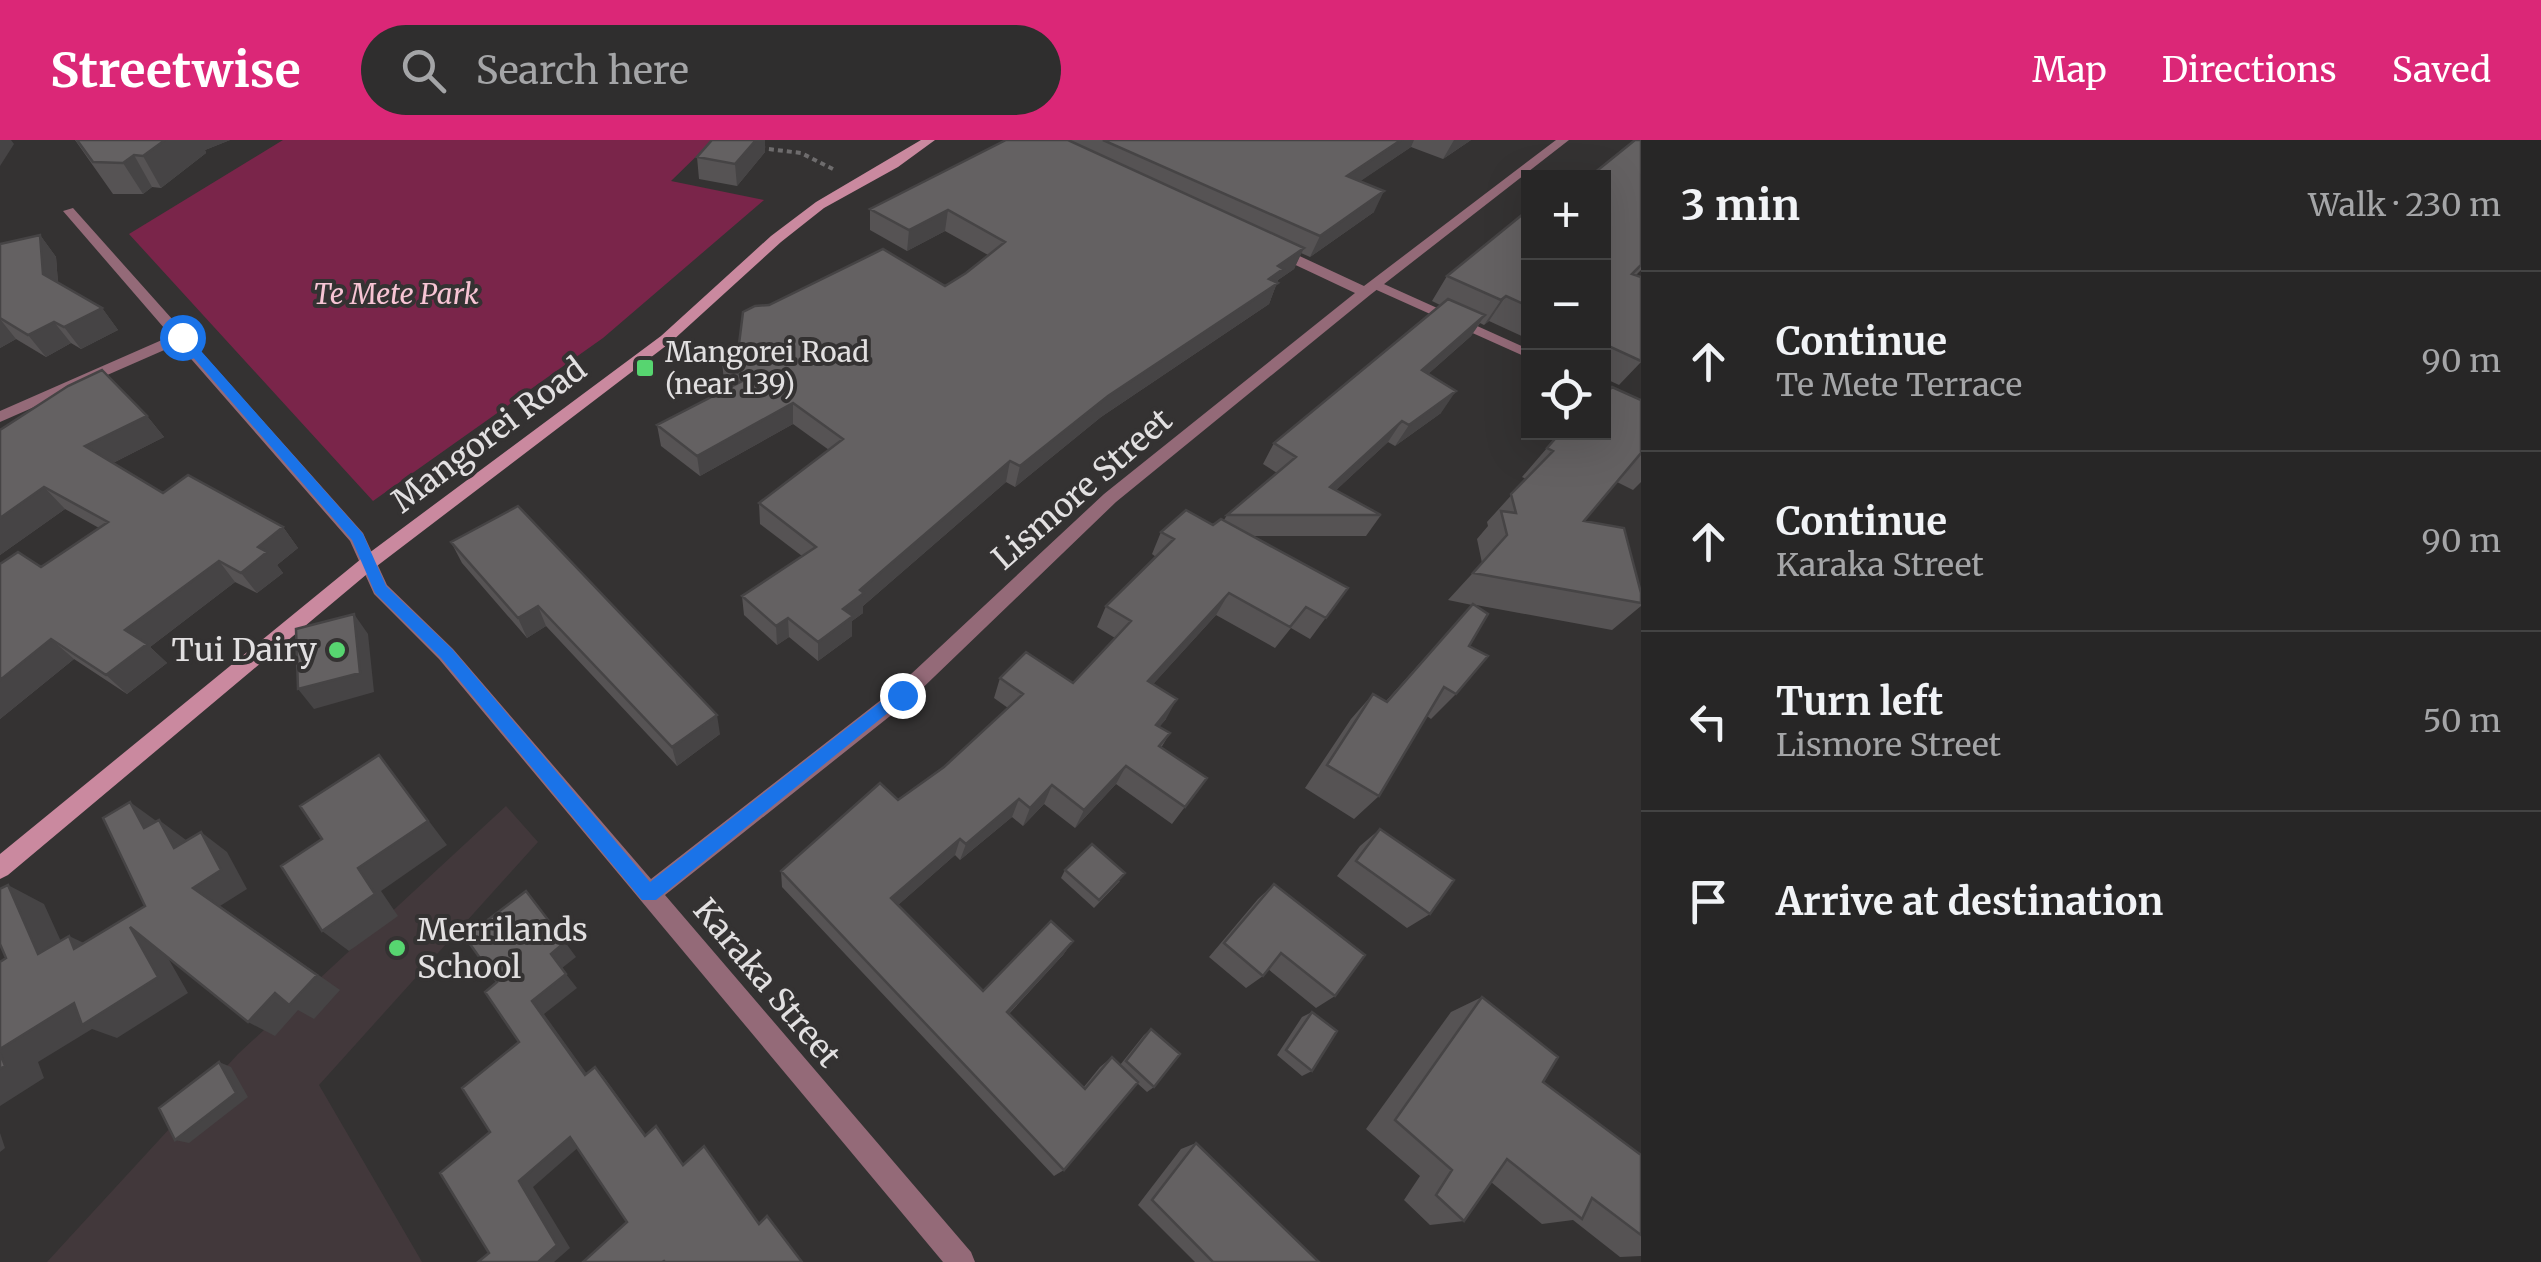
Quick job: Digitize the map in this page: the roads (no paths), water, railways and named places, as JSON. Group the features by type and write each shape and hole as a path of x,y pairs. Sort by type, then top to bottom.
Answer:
{"main road":[{"name":"Mangorei Road","path":"0,868 367,564 666,339 806,216 929,140"}],"street":[{"name":"Lismore Street","path":"649,894 902,695 1110,498 1370,288 1563,140"},
{"name":"Karaka Street","path":"69,211 358,538 380,589 446,654 961,1262"},
{"path":"1264,245 1521,351"},
{"path":"0,417 182,337"},
{"path":"1611,391 1641,406"}],"place":[{"name":"Mangorei Road (near 139)","path":"645,368"},
{"name":"Tui Dairy","path":"337,650"},
{"name":"Merrilands School","path":"397,948"}],"park label":[{"name":"Te Mete Park","path":"396,294"}]}
